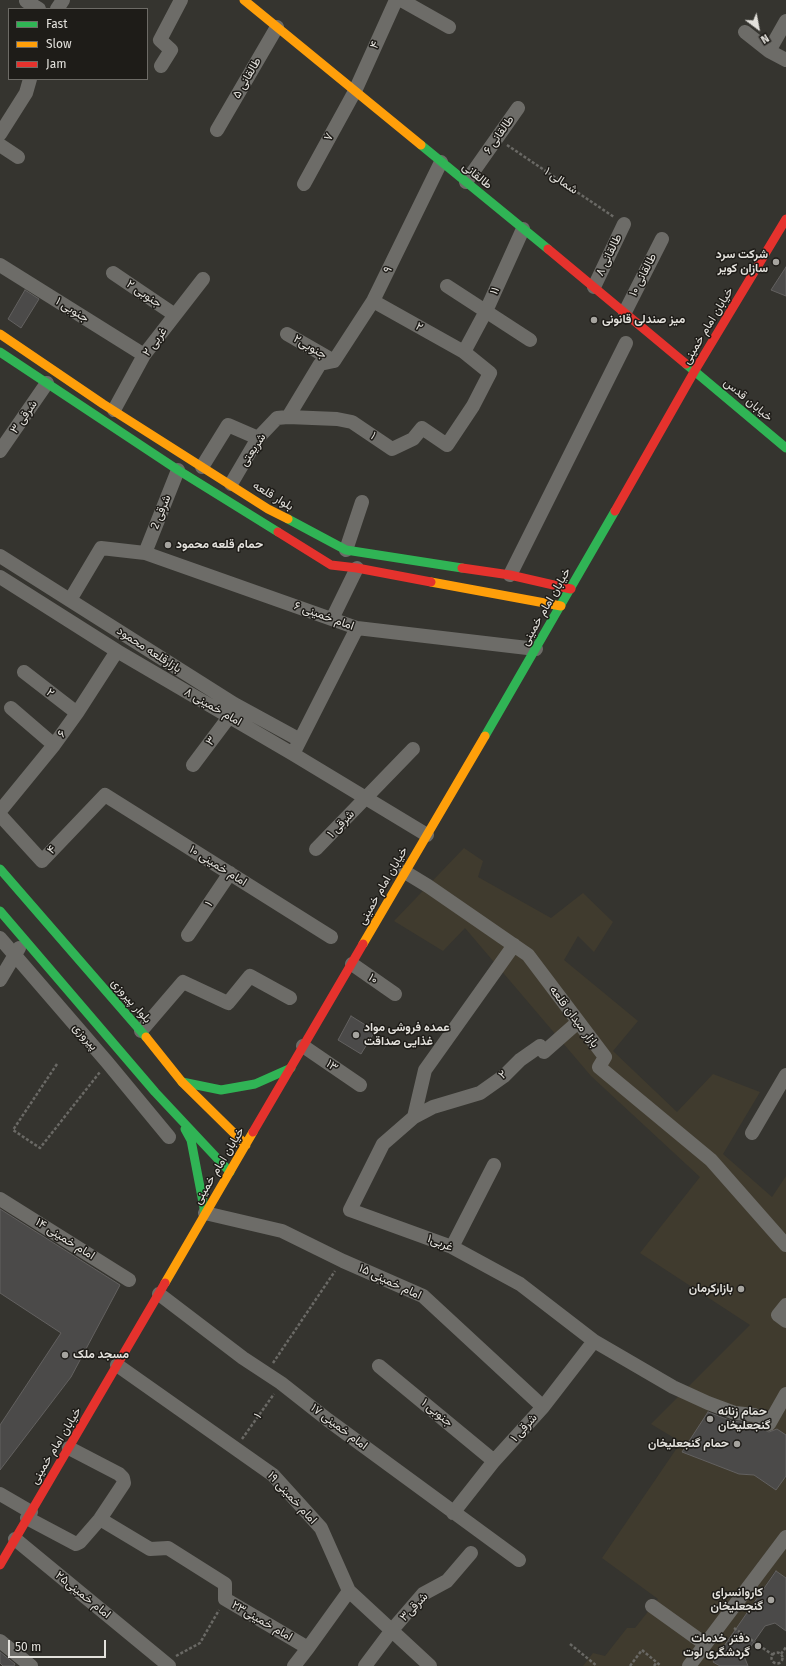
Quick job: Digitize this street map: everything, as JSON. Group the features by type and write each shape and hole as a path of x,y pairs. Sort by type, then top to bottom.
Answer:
{"main road":[{"name":"طالقانی","path":"244,0 594,287 694,372"},
{"name":"خیابان امام خمینی","path":"0,1565 70,1448 205,1213 571,589 694,372 786,219"},
{"name":"بلوار قلعه","path":"0,334 202,467 268,508 346,550 510,575 571,589"},
{"path":"0,352 178,470 332,565 357,568 561,606"},
{"name":"خیابان قدس","path":"694,372 786,448"},
{"name":"بلوار پیروزی","path":"0,869 141,1031 173,1076 182,1082 246,1145"},
{"path":"0,910 158,1090 180,1119 230,1172"},
{"path":"182,1082 221,1090 232,1089 255,1084 290,1068"},
{"path":"180,1119 191,1140 205,1213"}],"street":[{"path":"162,66 171,50 160,40 181,0"},
{"name":"۴","path":"355,91 396,0"},
{"path":"401,0 449,27"},
{"path":"26,1 37,8"},
{"path":"769,52 786,21"},
{"name":"طالقانی ۵","path":"216,130 277,27"},
{"path":"745,32 769,52 786,60"},
{"path":"0,134 26,93 30,80"},
{"name":"۷","path":"304,184 355,91"},
{"name":"طالقانی ۶","path":"466,182 518,108"},
{"path":"0,145 18,157"},
{"name":"۹","path":"334,361 373,301 441,162"},
{"name":"طالقانی ۸","path":"594,287 624,224"},
{"name":"۱۱","path":"464,352 486,311 523,229"},
{"name":"طالقانی ۱۰","path":"624,312 662,239"},
{"name":"۱ جنوبی","path":"0,265 144,355"},
{"name":"۲ جنوبی","path":"114,273 175,315"},
{"name":"۲ غربی","path":"114,410 144,355 203,279"},
{"path":"447,286 530,340"},
{"name":"۲","path":"373,301 464,352 490,373 473,406 447,445"},
{"name":"جنوبی۲","path":"287,334 334,361"},
{"path":"510,575 626,343"},
{"path":"288,417 320,364 334,361"},
{"name":"۳ شرقی","path":"0,451 48,383"},
{"name":"۱","path":"288,417 337,419 352,422 392,449 413,439 422,428 447,445"},
{"name":"شریعتی","path":"231,484 258,438 277,418 288,417"},
{"path":"202,467 228,425 258,438"},
{"name":"2 شرقی","path":"145,553 178,470"},
{"path":"346,550 362,502"},
{"name":"امام خمینی ۶","path":"70,600 101,548 145,553 357,628 536,649"},
{"name":"بازارقلعه محمود","path":"0,556 234,704 300,740"},
{"path":"332,618 357,568"},
{"name":"امام خمینی ۸","path":"0,577 117,651 293,754 427,835"},
{"path":"293,754 357,628"},
{"name":"۶","path":"0,811 54,745 77,713 117,651"},
{"name":"۲","path":"24,672 77,713"},
{"path":"11,708 54,745"},
{"name":"۳","path":"193,765 229,717"},
{"name":"۱ شرقی","path":"316,849 413,749"},
{"name":"۴","path":"0,815 42,861 105,795"},
{"name":"امام خمینی ۱۰","path":"105,795 331,937"},
{"name":"بازار میدان قلعه","path":"405,872 428,886 528,955 605,1057 599,1067 711,1160 786,1245"},
{"name":"۱","path":"188,935 230,873"},
{"name":"پیروزی","path":"0,938 107,1062 168,1137"},
{"path":"0,980 14,955 25,940"},
{"path":"414,1117 425,1070 514,945"},
{"name":"۱۰","path":"352,964 395,994"},
{"path":"141,1031 183,982 228,1003 250,976 290,998"},
{"name":"۲","path":"414,1117 433,1107 480,1093 504,1076 520,1060 540,1046 544,1052 578,1022"},
{"name":"۱۳","path":"304,1046 360,1085"},
{"path":"752,1133 786,1075"},
{"name":"غربی۱","path":"414,1117 382,1144 350,1210 452,1247 520,1284 594,1342 673,1387 698,1398 735,1413 754,1415 768,1424 786,1394"},
{"path":"452,1247 494,1165"},
{"name":"امام خمینی ۱۴","path":"0,1198 129,1280"},
{"name":"امام خمینی ۱۵","path":"205,1213 282,1231 342,1261 423,1296 543,1407"},
{"name":"امام خمینی ۱۷","path":"159,1294 453,1513 519,1560"},
{"path":"786,1305 778,1315 786,1320"},
{"name":"۱ شرقی","path":"453,1513 494,1461 543,1407 594,1342"},
{"name":"امام خمینی ۱۹","path":"117,1364 273,1475 321,1528 349,1591 430,1666"},
{"name":"۱ جنوبی","path":"379,1366 494,1461"},
{"path":"0,1494 29,1515 76,1544 80,1542 100,1519 124,1483 123,1478 119,1474 70,1448"},
{"name":"امام خمینی۲۳","path":"100,1519 150,1549 168,1548 225,1584 225,1599 308,1648"},
{"path":"689,1666 786,1537"},
{"name":"امام خمینی۲۵","path":"15,1540 167,1664"},
{"name":"شرقی۳","path":"365,1666 392,1630 423,1594 447,1580 471,1553"},
{"path":"294,1666 349,1591"},
{"path":"652,1606 705,1644"},
{"path":"0,1641 31,1666"}],"path":[{"name":"۱ شمالی","path":"497,138 624,224"},
{"path":"57,1064 13,1130 40,1148 107,1062"},
{"path":"266,1373 342,1261"},
{"name":"۱","path":"236,1448 281,1384"},
{"path":"167,1664 200,1643 225,1599"},
{"path":"723,1620 773,1655"},
{"path":"570,1644 597,1666"},
{"path":"781,1654 786,1647"},
{"path":"630,1666 642,1650 661,1666"},
{"path":"773,1655 776,1653 781,1654"},
{"path":"781,1654 783,1657 782,1662"},
{"path":"773,1655 773,1665 782,1662 786,1664"},
{"path":"654,1666 657,1662"}],"shaded area":[{"name":"بازارکرمان","path":"464,848 483,861 478,877 551,918 583,893 613,922 594,952 578,936 564,960 638,1021 613,1051 677,1112 713,1074 760,1092 723,1154 772,1197 786,1176 786,1435 777,1429 770,1432 745,1421 709,1411 682,1452 739,1474 754,1475 776,1490 784,1478 786,1479 786,1578 775,1571 714,1662 720,1666 583,1666 593,1653 605,1656 627,1628 635,1628 658,1599 602,1558 681,1442 651,1424 750,1325 640,1253 700,1177 591,1076 465,928 443,951 394,921"}],"building":[{"path":"786,267 786,296 771,290"},
{"path":"25,290 39,299 21,328 8,319"},
{"name":"عمده فروشی مواد غذایی صداقت","path":"351,1016 375,1031 361,1054 338,1040"},
{"name":"مسجد ملک","path":"0,1209 120,1285 71,1377 0,1470 0,1425 61,1333 0,1293"},
{"name":"حمام گنجعلیخان","path":"708,1412 732,1421 750,1423 769,1432 777,1429 786,1435 786,1476 776,1490 754,1475 739,1474 682,1452"},
{"name":"کاروانسرای گنجعلیخان","path":"776,1571 786,1578 786,1631 775,1623 765,1626 744,1656 748,1666 720,1666 713,1662"},
{"path":"0,1652 15,1664 14,1666 3,1666 0,1663"}],"traffic: fast":[{"path":"421,145 548,249"},
{"path":"0,352 178,470 278,532"},
{"path":"686,364 786,448"},
{"path":"485,736 615,511"},
{"path":"288,519 346,550 462,568"},
{"path":"0,869 146,1037"},
{"path":"0,911 155,1092 230,1172"},
{"path":"182,1082 221,1090 255,1084 291,1068"},
{"path":"185,1129 191,1140 205,1213"}],"traffic: slow":[{"path":"244,0 421,145"},
{"path":"0,334 103,404 268,509 288,519"},
{"path":"431,582 561,606"},
{"path":"363,944 485,736"},
{"path":"146,1037 182,1082 246,1145"},
{"path":"165,1283 253,1132"}],"traffic: jam":[{"path":"615,511 694,372 786,219"},
{"path":"548,249 686,364"},
{"path":"278,532 331,565 357,568 431,582"},
{"path":"462,568 510,575 571,589"},
{"path":"253,1132 363,944"},
{"path":"0,1565 165,1283"}],"place":[{"name":"شرکت سرد سازان کویر","path":"776,262"},
{"name":"میز صندلی قانونی","path":"594,320"},
{"name":"حمام قلعه محمود","path":"168,545"},
{"name":"عمده فروشی مواد غذایی صداقت","path":"356,1035"},
{"name":"بازارکرمان","path":"741,1289"},
{"name":"مسجد ملک","path":"65,1355"},
{"name":"حمام زنانه گنجعلیخان","path":"710,1419"},
{"name":"حمام گنجعلیخان","path":"737,1444"},
{"name":"کاروانسرای گنجعلیخان","path":"771,1600"},
{"name":"دفتر خدمات گردشگری لوت","path":"758,1646"}]}
